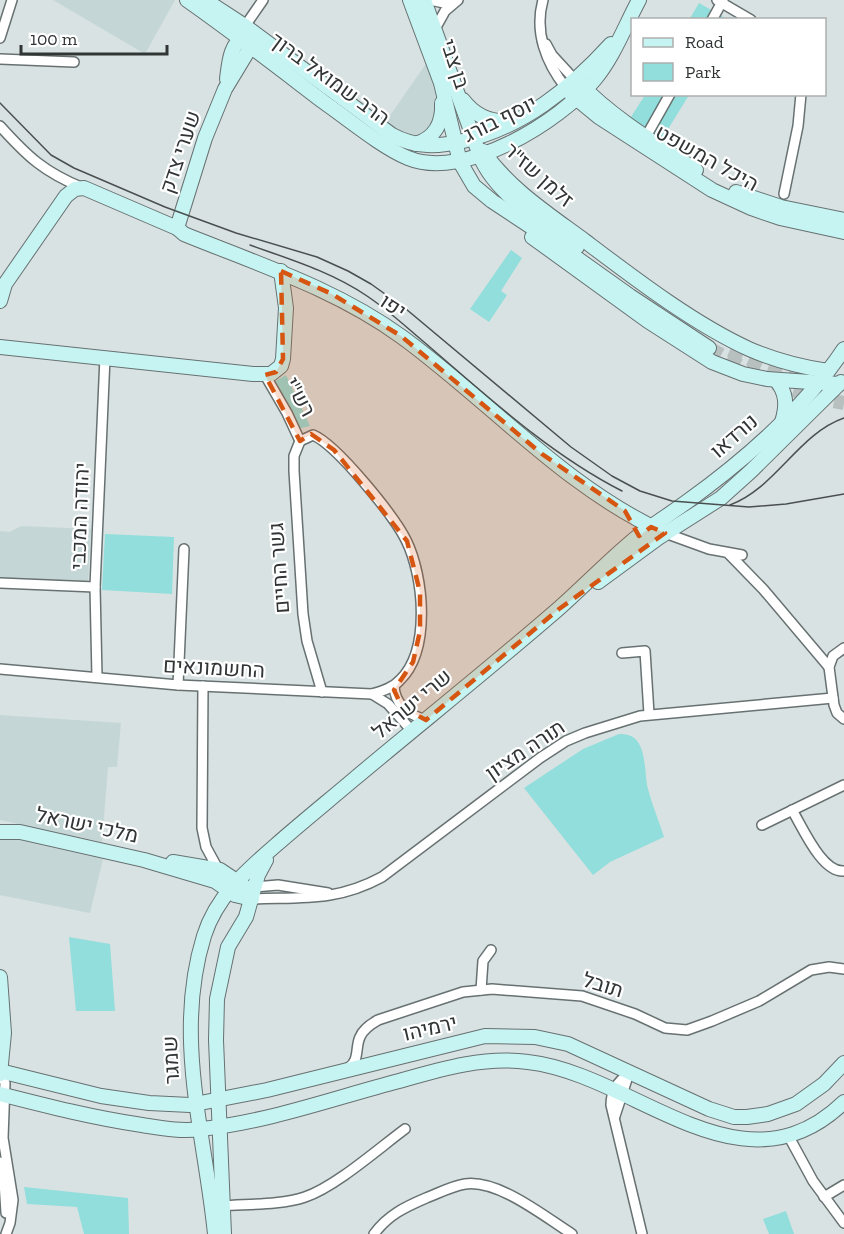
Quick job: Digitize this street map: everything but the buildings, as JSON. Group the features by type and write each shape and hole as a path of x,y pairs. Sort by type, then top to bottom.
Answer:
{"street":[{"path":"0,38 12,0"},
{"name":"הרב שמואל ברוך","path":"187,0 247,36 392,135 413,144 427,146 475,138"},
{"name":"הרב שמואל ברוך","path":"206,0 342,115 400,154 422,163 460,162"},
{"path":"247,36 263,0"},
{"name":"בן צבי","path":"410,0 441,83 455,143"},
{"name":"בן צבי","path":"424,0 475,138"},
{"path":"430,0 444,3 456,1"},
{"path":"543,0 540,17 542,37 570,84 581,95"},
{"name":"יוסף בורג","path":"460,162 482,155 551,119 581,95 604,65 639,0"},
{"path":"435,29 445,11 456,1"},
{"path":"713,18 721,1 748,18"},
{"name":"יוסף בורג","path":"475,138 519,120 570,84 601,55 624,28"},
{"name":"שערי צדק","path":"177,228 205,138 247,36"},
{"path":"0,59 74,62"},
{"path":"413,144 426,140 439,125 442,109 441,83"},
{"path":"458,94 467,106 483,118 494,122 519,120"},
{"name":"היכל המשפט","path":"581,95 718,184 781,207 844,220"},
{"name":"היכל המשפט","path":"581,95 615,128 711,190 743,205 780,218 844,232"},
{"path":"648,133 669,96"},
{"path":"784,194 798,126 801,96"},
{"name":"יפו","path":"0,126 37,164 50,173 177,228 192,237 281,271 332,294 400,336 542,454 625,511 693,544 742,555"},
{"name":"זלמן שז\"ר","path":"475,138 492,179 511,197 711,344 648,309 492,201"},
{"name":"זלמן שז\"ר","path":"455,143 460,162 469,180 492,201 546,248 691,350 728,369 776,380 818,383 842,381"},
{"name":"זלמן שז\"ר","path":"482,155 547,213 623,269 709,327 768,357 828,371"},
{"path":"0,301 4,284 66,196 75,189 84,188"},
{"path":"265,375 276,372 283,359 285,308 281,271"},
{"name":"רש\"י","path":"0,347 265,375 300,441 313,435 334,450 392,517 409,548 420,592 420,631 413,662 394,686"},
{"name":"נורדאו","path":"662,528 782,422 818,383 844,349"},
{"name":"יהודה המכבי","path":"97,677 95,587 105,357"},
{"path":"776,380 785,397 782,422"},
{"name":"נורדאו","path":"662,528 713,504 729,491 842,381"},
{"name":"גשר החיים","path":"300,441 294,456 300,596 307,641 322,692"},
{"path":"625,511 633,525 633,540"},
{"name":"שרי ישראל","path":"559,609 633,540 662,528"},
{"name":"שרי ישראל","path":"232,886 291,832 411,732 559,609 662,528"},
{"path":"178,685 184,549"},
{"path":"728,553 763,589 829,667"},
{"path":"0,583 95,587"},
{"path":"844,648 833,656 829,667 832,698 836,711 844,719"},
{"path":"622,653 645,651 649,714"},
{"name":"החשמונאים","path":"0,669 178,685 372,694"},
{"path":"203,686 202,828 206,846 218,869 236,869 256,863"},
{"path":"372,694 394,686 395,695 402,707 412,715 426,720"},
{"path":"372,694 388,704 411,732"},
{"name":"תורה מציון","path":"253,893 306,899 364,886 382,876 540,758 566,741 585,733 649,714 832,698"},
{"path":"762,825 844,785"},
{"path":"792,810 828,867 844,871"},
{"name":"מלכי ישראל","path":"0,824 20,832 144,860 232,886"},
{"name":"מלכי ישראל","path":"0,832 20,832"},
{"name":"שרי ישראל","path":"253,893 258,875 265,862 291,832"},
{"name":"מלכי ישראל","path":"144,860 218,869 225,872 232,886 242,898 253,893"},
{"name":"שמגר","path":"215,1234 195,1105 191,1066 191,1010 198,961 209,920 232,886"},
{"path":"224,1234 216,1025 221,974 228,947 243,922 253,893"},
{"path":"481,990 483,962 491,950"},
{"name":"תובל","path":"344,1070 353,1065 360,1036 367,1027 378,1020 463,992 481,990 582,996 635,1014 665,1028 687,1030 759,1001 811,970 829,967 844,969"},
{"path":"0,977 4,1018 0,1072 5,1083 2,1095 3,1138 13,1200 10,1223 5,1234"},
{"name":"ירמיהו","path":"0,1072 101,1096 176,1105 195,1105 376,1064 485,1036 517,1036 551,1039 568,1044 709,1109 734,1117 747,1117 768,1114 796,1104 824,1084 844,1063"},
{"path":"357,1052 361,1060 376,1064"},
{"name":"ירמיהו","path":"2,1095 121,1122 199,1130 294,1110 439,1070 473,1063 528,1062 564,1070 688,1125 716,1133 756,1139 788,1135 814,1125 844,1102"},
{"path":"176,1105 188,1089 191,1066"},
{"path":"629,1073 619,1081 618,1092 611,1105 642,1234"},
{"path":"222,1206 305,1197 336,1180 405,1129"},
{"path":"788,1135 824,1197 844,1223"},
{"path":"0,1162 6,1202 5,1234"},
{"path":"374,1234 387,1219 400,1210 456,1185 467,1183 480,1185 513,1197 572,1234"},
{"path":"824,1197 844,1185"}],"highlighted area":[{"path":"281,271 332,294 401,336 542,454 625,511 639,536 651,527 665,533 559,609 426,720 402,707 394,690 413,662 420,631 420,592 407,541 334,450 311,434 300,441 265,375 276,372 283,359"}],"shaded area":[{"path":"53,0 175,0 145,54"},
{"path":"432,55 443,109 420,143 382,127"},
{"path":"21,526 91,529 88,582 0,578 0,531 10,532"},
{"path":"0,715 121,723 117,767 108,767 102,842 0,820"},
{"path":"0,836 103,859 90,913 0,895"}],"green space":[{"path":"699,3 725,18 690,18"},
{"path":"644,96 688,96 662,139 629,120"},
{"path":"511,250 522,258 501,291 507,295 489,322 470,309"},
{"path":"286,375 310,426 297,429 272,383"},
{"path":"105,534 174,537 172,594 102,590"},
{"path":"619,734 629,735 640,746 651,801 664,837 610,862 593,875 524,788 583,749"},
{"path":"69,937 110,944 115,1011 76,1011"},
{"path":"24,1187 128,1198 129,1234 84,1234 77,1207 27,1204"},
{"path":"786,1211 794,1234 769,1234 763,1219"}],"tunnel":[{"path":"709,348 751,372"},
{"path":"730,350 762,365 801,378"},
{"path":"774,383 812,397 844,403"}],"tram line":[{"path":"0,103 51,155 74,168 165,207 236,233 317,257 371,284 406,309 571,447 612,476 640,491 672,501 749,507 786,504 844,494"},
{"path":"250,245 325,273 354,287 396,318 543,441 622,491"},
{"path":"730,505 761,486 813,436 844,418"}]}
